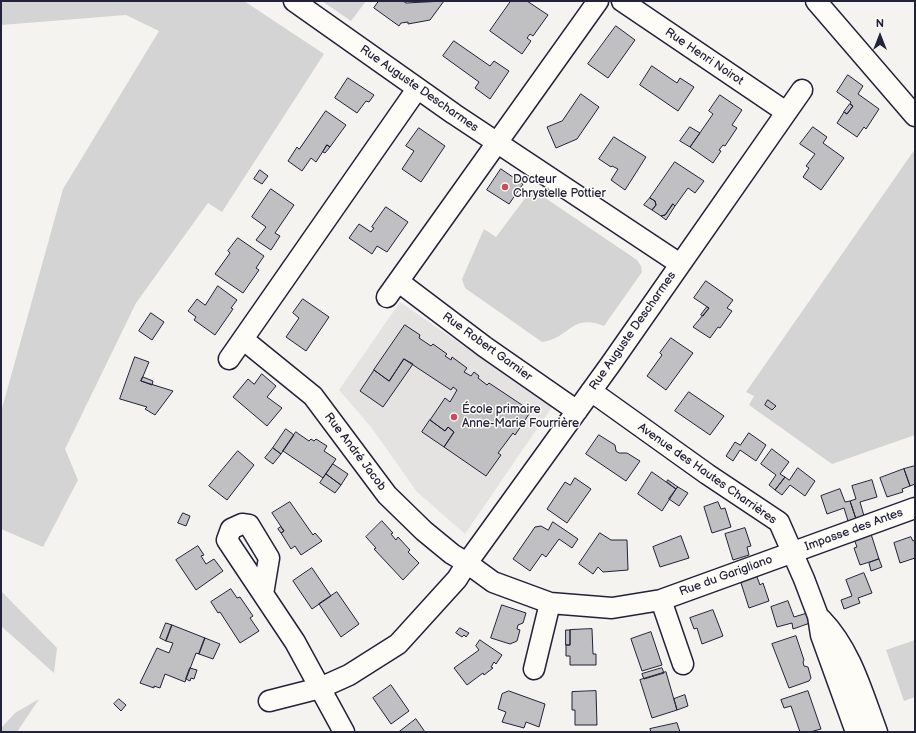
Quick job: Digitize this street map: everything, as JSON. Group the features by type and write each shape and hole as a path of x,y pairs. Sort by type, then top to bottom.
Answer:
{"street":[{"name":"Rue Auguste Descharmes","path":"269,700 320,688 349,674 398,644 457,579 591,392 680,264 417,88 294,1"},
{"path":"498,143 598,1"},
{"name":"Rue Henri Noirot","path":"622,1 786,112"},
{"path":"816,1 915,116"},
{"path":"229,359 244,340 417,88"},
{"path":"680,264 802,90"},
{"name":"Rue Robert Garnier","path":"498,143 393,290 485,347 577,411"},
{"name":"Rue André Jacob","path":"244,340 313,396 387,496 424,531 452,554 493,582 550,604"},
{"name":"Avenue des Hautes Charrières","path":"591,392 707,474 779,522 818,616 821,635 856,732"},
{"name":"Impasse des Antes","path":"792,553 915,508"},
{"name":"Rue du Garigliano","path":"550,604 612,608 661,600 767,560 792,553"},
{"path":"263,594 295,642 344,732"},
{"path":"661,600 683,664"},
{"path":"534,669 550,604"},
{"path":"818,616 832,631 851,663 877,732"}],"shaded area":[{"path":"1,1 244,1 324,54 222,212 208,203 136,303 65,449 78,480 43,547 1,529 1,412 63,189 159,31 126,15 1,25"},
{"path":"322,1 366,1 351,21"},
{"path":"915,149 915,435 832,464 749,405 754,396 746,392"},
{"path":"532,189 637,260 641,266 642,272 604,326 584,322 577,324 552,340 542,342 465,288 462,279 484,229 496,237"},
{"name":"École primaire Anne-Marie Fourrière","path":"400,302 552,407 465,534 417,492 371,427 339,390"},
{"path":"1,591 57,648 54,673 1,626"},
{"path":"915,640 915,697 904,701 886,650"},
{"path":"39,699 17,732 1,732 1,728 15,713"}],"building":[{"path":"379,1 403,1 406,3 444,1 430,20 408,24 408,22 401,23 399,26 374,8"},
{"path":"511,1 527,1 548,15 533,36 530,34 527,38 531,41 522,54 490,31"},
{"path":"616,26 635,40 608,78 588,64"},
{"path":"454,41 490,66 494,61 509,71 490,99 475,88 479,82 443,56"},
{"path":"652,66 677,83 680,78 694,87 678,111 640,85"},
{"path":"848,75 863,86 858,94 879,109 866,129 864,127 857,137 837,123 844,112 847,114 853,106 850,104 851,102 837,92"},
{"path":"348,78 374,95 369,102 366,101 357,113 335,98"},
{"path":"581,94 599,107 577,139 556,148 547,127 562,121"},
{"path":"720,95 742,110 732,125 737,128 725,146 723,145 719,150 721,151 713,163 690,147 713,114 709,111"},
{"path":"850,104 853,106 847,114 844,112"},
{"path":"326,111 346,125 330,147 327,145 316,162 311,158 302,171 288,161 297,147 299,149"},
{"path":"690,127 700,133 690,147 680,141"},
{"path":"813,127 827,137 823,143 844,158 821,190 803,177 809,168 806,166 815,154 800,144"},
{"path":"419,128 445,146 421,182 402,169 414,151 406,146"},
{"path":"614,137 646,157 625,190 611,180 618,169 612,166 611,167 599,159"},
{"path":"327,145 330,147 325,153 323,152"},
{"path":"675,162 704,181 695,193 688,188 675,206 673,204 665,215 661,216 652,210 656,205 655,201 650,198"},
{"name":"Docteur Chrystelle Pottier","path":"501,169 523,184 509,204 487,190"},
{"path":"260,170 268,176 262,184 254,179"},
{"path":"271,189 294,205 275,233 280,236 271,250 256,240 266,227 252,217"},
{"path":"650,198 655,201 656,205 652,210 644,205"},
{"path":"673,204 675,206 666,220 661,216 665,215"},
{"path":"386,207 408,222 387,252 377,246 372,254 349,238 359,224 371,232 374,228 372,227"},
{"path":"238,238 264,256 256,268 259,270 243,293 215,274 230,253 228,251"},
{"path":"706,281 733,300 727,308 732,311 720,328 718,327 710,338 693,327 709,308 694,298"},
{"path":"218,286 237,300 231,308 233,309 215,335 194,320 196,317 188,311 197,299 205,305"},
{"path":"303,299 329,317 306,351 286,337 299,318 293,313"},
{"path":"707,307 709,308 703,316 701,315"},
{"path":"151,313 164,322 152,340 139,331"},
{"path":"405,325 420,335 419,338 431,346 433,344 447,354 445,356 451,360 452,357 467,368 464,372 471,376 474,372 479,376 478,378 487,385 489,383 531,411 515,435 513,433 498,453 501,455 486,476 444,447 454,432 448,427 445,431 430,420 445,398 450,402 457,390 453,387 451,390 404,359 389,381 374,370"},
{"path":"671,338 693,353 666,390 647,376 662,355 660,353"},
{"path":"135,357 149,362 141,381 173,391 155,415 145,409 147,407 120,399"},
{"path":"404,359 413,364 383,407 360,391 374,370 389,381"},
{"path":"262,374 276,386 267,397 282,408 267,426 233,397 248,379 254,384"},
{"path":"143,377 153,381 152,385 141,381"},
{"path":"689,392 724,416 710,435 675,411"},
{"path":"768,400 776,406 772,410 765,405"},
{"path":"430,420 445,431 448,427 454,432 444,447 422,432"},
{"path":"286,429 294,435 281,454 273,448"},
{"path":"296,432 309,441 311,439 314,441 316,439 327,446 324,451 336,459 323,478 283,451"},
{"path":"749,433 766,445 756,461 740,450 733,461 726,456 735,442 740,445"},
{"path":"599,435 615,445 616,451 619,453 627,453 640,461 626,481 586,454"},
{"path":"273,448 281,454 273,464 265,458"},
{"path":"772,449 789,462 780,474 785,477 775,490 769,485 776,475 761,464"},
{"path":"238,451 254,465 227,500 209,486"},
{"path":"333,464 348,474 341,485 326,474"},
{"path":"915,466 915,484 910,486 904,469"},
{"path":"798,468 815,481 805,496 790,485 782,495 775,490 785,477 789,480"},
{"path":"904,469 910,486 902,489 903,492 887,497 880,478"},
{"path":"652,472 676,489 662,511 638,494"},
{"path":"326,474 341,485 335,493 320,483"},
{"path":"575,478 591,489 567,523 547,509 565,482 570,485"},
{"path":"668,480 678,487 676,489 667,482"},
{"path":"872,480 877,497 860,502 864,516 856,519 850,501 856,499 852,486"},
{"path":"678,487 688,493 679,506 669,499"},
{"path":"840,489 845,502 850,501 856,519 848,521 844,508 827,514 821,496"},
{"path":"290,502 313,535 315,533 322,541 301,555 295,546 291,549 281,533 284,531 272,513"},
{"path":"718,502 721,509 725,508 731,527 712,533 704,507"},
{"path":"183,513 190,516 186,526 178,523"},
{"path":"382,521 393,533 391,534 396,540 398,537 410,550 408,552 419,563 403,580 374,549 376,548 366,537"},
{"path":"553,522 578,539 572,548 559,539 546,557 542,554 530,571 513,559 535,527 541,526 548,530"},
{"path":"281,527 284,531 281,533 278,529"},
{"path":"745,528 751,546 747,547 749,555 733,560 725,534"},
{"path":"600,533 611,540 627,540 628,570 603,572 598,567 593,574 579,564"},
{"path":"871,534 879,559 860,565 854,548 857,547 854,539"},
{"path":"681,536 689,558 660,567 653,547"},
{"path":"911,537 913,541 915,540 915,558 900,563 894,543"},
{"path":"198,546 204,555 201,556 206,564 214,559 223,571 196,590 176,560"},
{"path":"879,559 882,567 871,571 869,563"},
{"path":"312,568 331,596 312,609 293,581"},
{"path":"864,573 872,593 858,598 860,603 844,609 841,600 852,596 846,580"},
{"path":"757,577 760,585 763,583 769,601 749,608 741,583"},
{"path":"231,589 237,598 240,597 253,616 250,618 259,631 240,643 220,612 218,613 211,602"},
{"path":"337,592 359,624 341,637 319,604"},
{"path":"788,601 794,617 807,613 810,623 793,629 792,623 777,627 771,607"},
{"path":"502,605 526,613 523,623 518,625 517,629 520,630 517,641 510,644 491,638"},
{"path":"713,610 723,636 702,644 697,628 694,629 690,618"},
{"path":"166,623 172,625 166,641 160,638"},
{"path":"172,625 205,638 199,654 196,653 185,682 165,674 160,688 154,686 154,688 140,683 157,648 169,653 173,643 166,641"},
{"path":"460,628 469,633 466,637 464,635 462,637 456,633"},
{"path":"592,629 593,654 596,654 596,665 570,665 570,656 566,656 566,645 570,645 570,630"},
{"path":"566,630 570,630 570,645 566,645"},
{"path":"651,632 662,665 642,671 631,639"},
{"path":"796,636 804,660 804,666 808,667 811,678 809,681 789,688 772,644"},
{"path":"205,638 220,644 213,659 199,654"},
{"path":"480,640 502,655 496,664 494,662 491,667 493,668 484,675 483,673 467,685 454,668 479,650 476,646"},
{"path":"190,668 197,670 194,679 191,678 190,681 186,679"},
{"path":"662,668 664,673 644,679 642,674"},
{"path":"666,672 677,710 652,718 640,680"},
{"path":"391,685 409,711 391,724 373,698"},
{"path":"509,691 545,704 539,727 526,722 524,728 502,722 506,712 498,709 502,694"},
{"path":"596,691 597,725 575,725 575,710 572,710 572,692"},
{"path":"808,691 821,729 810,732 800,732 791,706 784,708 781,700"},
{"path":"685,695 688,706 677,710 674,699"},
{"path":"119,699 126,705 121,711 114,704"},
{"path":"416,719 425,732 399,732"},
{"path":"677,723 680,732 651,732 650,729"}],"place":[{"name":"Docteur Chrystelle Pottier","path":"505,187"},
{"name":"École primaire Anne-Marie Fourrière","path":"454,417"}]}
